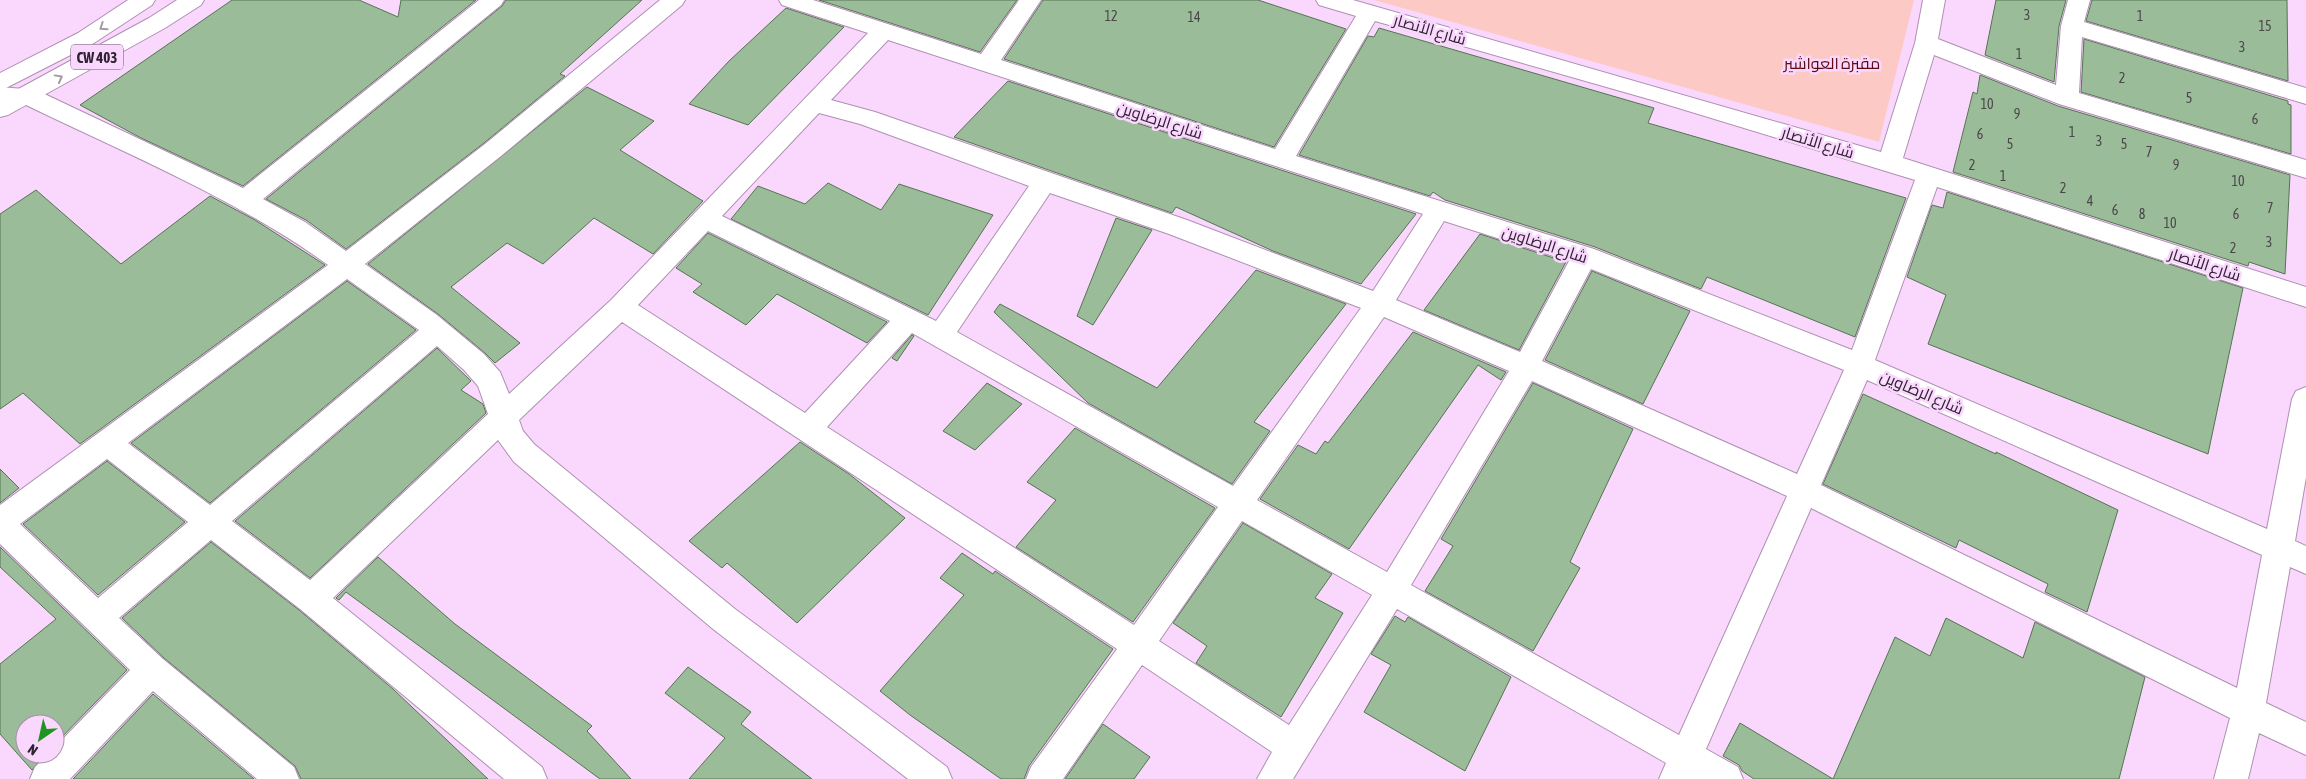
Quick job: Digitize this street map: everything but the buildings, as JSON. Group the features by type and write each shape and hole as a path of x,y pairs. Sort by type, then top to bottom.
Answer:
{"street":[{"name":"CW 403","path":"0,83 86,38 144,0"},
{"name":"CW 403","path":"0,109 28,96 157,23 193,0"},
{"path":"245,200 493,0"},
{"path":"282,779 152,670 0,523 348,264 493,150 674,0"},
{"name":"شارع الرضاوين","path":"790,0 1281,160 1585,256 1860,365 2306,560"},
{"path":"987,63 1030,0"},
{"name":"شارع الأنصار","path":"1327,0 1658,94 1890,164 2306,297"},
{"path":"1890,164 1926,43 1934,0"},
{"path":"2067,98 2072,26 2079,0"},
{"path":"1281,160 1369,12"},
{"path":"2072,26 2306,96"},
{"path":"311,599 620,307 884,30"},
{"path":"1926,43 2067,98 2306,170"},
{"path":"0,95 28,96 245,200 296,229 348,264 436,330 474,362 490,380 511,438 524,453 724,619 935,779"},
{"path":"814,103 867,118 1045,182 1178,227 1379,304 1526,366 1805,491 2306,739"},
{"path":"1682,768 1860,365 1929,176"},
{"path":"940,335 1045,182"},
{"path":"1043,779 1139,646 1379,304 1439,209"},
{"path":"705,219 910,318 1392,590 1682,768 1726,779"},
{"path":"1274,779 1392,590 1526,366 1585,256"},
{"path":"620,307 1294,747"},
{"path":"808,429 910,318"},
{"path":"97,618 436,330"},
{"path":"2231,779 2248,709 2306,399"},
{"path":"107,443 311,599 530,779"},
{"path":"47,779 152,670"}],"green space":[{"name":"مقبرة العواشير","path":"1374,0 1914,0 1879,142"}]}
